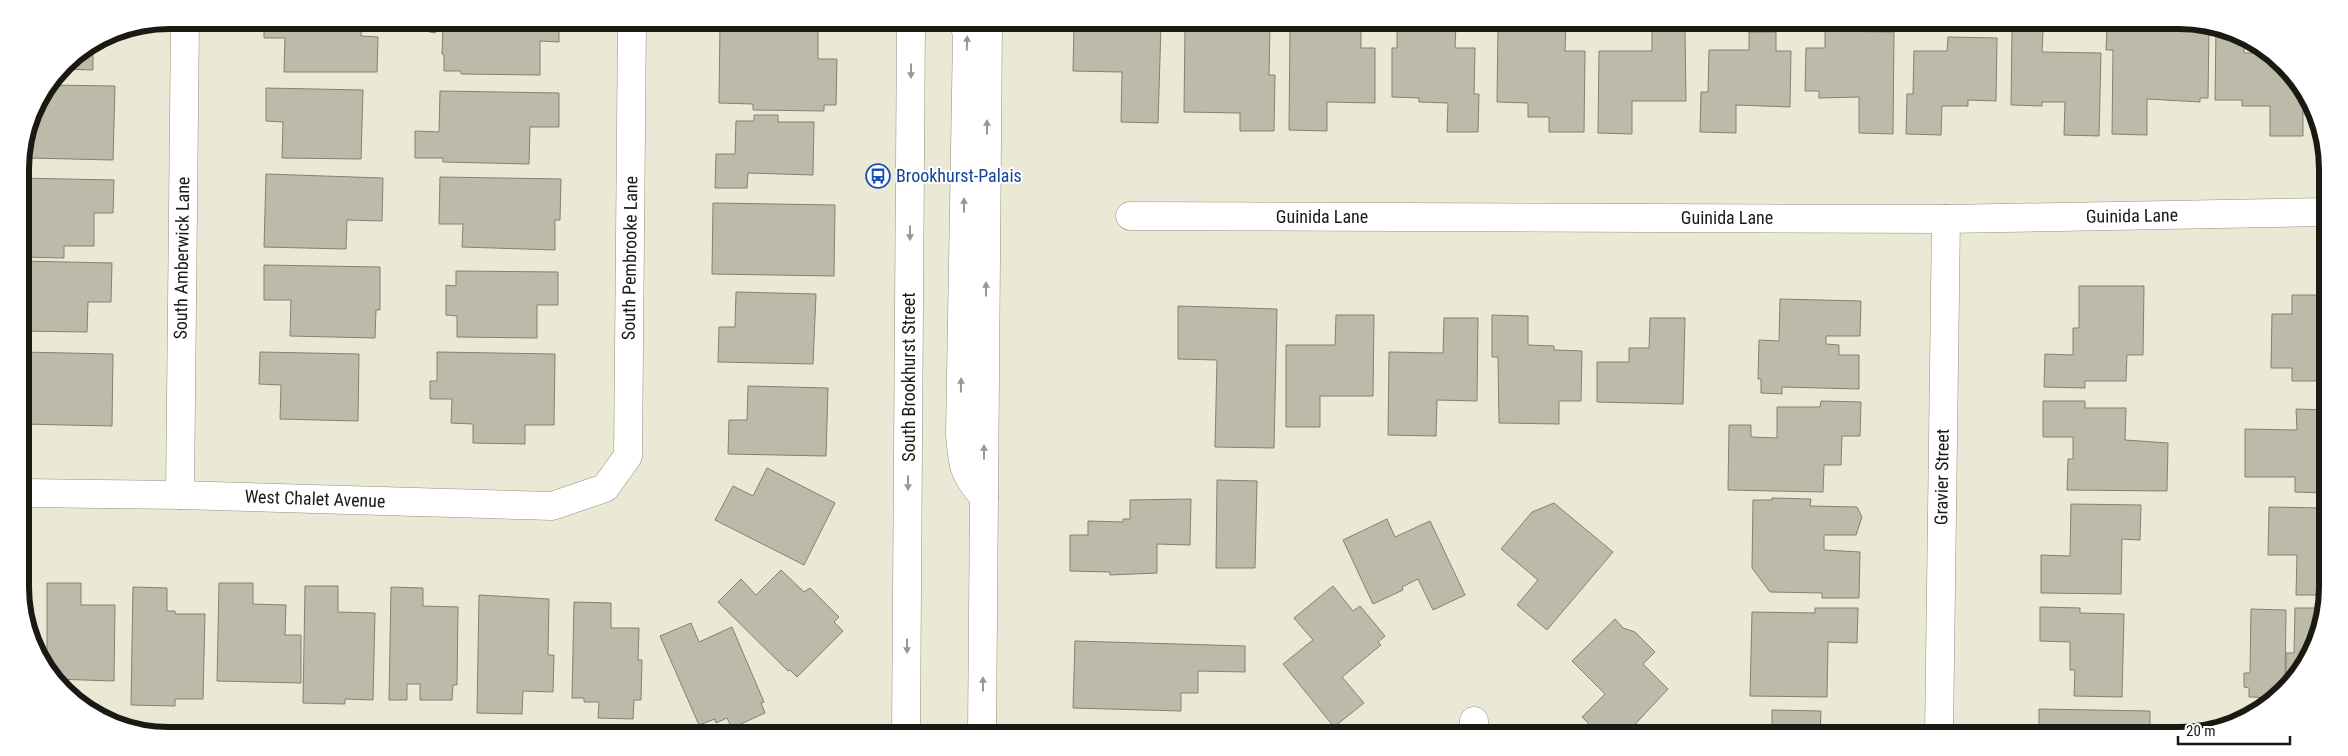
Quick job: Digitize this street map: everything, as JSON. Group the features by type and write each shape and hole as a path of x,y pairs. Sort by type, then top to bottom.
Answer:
{"street":[{"name":"South Amberwick Lane","path":"180,495 185,29"},
{"name":"South Pembrooke Lane","path":"605,488 628,456 632,29"},
{"name":"South Brookhurst Street","path":"906,727 911,29"},
{"path":"966,29 960,434 962,464 974,486 984,497"},
{"path":"982,727 988,29"},
{"name":"Guinida Lane","path":"1130,216 1946,219 2319,212"},
{"name":"Gravier Street","path":"1939,727 1946,219"},
{"name":"West Chalet Avenue","path":"29,493 180,495 552,506 605,488"}],"building":[{"path":"264,29 361,29 361,36 378,37 377,72 284,72 285,38 264,38"},
{"path":"424,29 440,29 435,33 425,31"},
{"path":"443,29 559,29 559,42 540,41 540,75 461,74 461,71 444,71 444,55 442,54"},
{"path":"720,29 818,29 818,59 837,59 836,105 824,105 824,111 753,110 753,104 719,103"},
{"path":"1074,29 1161,29 1158,123 1121,122 1122,72 1073,71"},
{"path":"1185,29 1270,29 1269,75 1275,75 1274,131 1240,131 1240,113 1184,112"},
{"path":"1290,29 1361,29 1361,48 1375,48 1375,103 1327,102 1327,131 1289,130"},
{"path":"1397,29 1456,29 1455,48 1475,48 1474,94 1479,94 1478,132 1447,132 1448,103 1419,102 1419,98 1392,97 1392,48 1397,48"},
{"path":"1498,29 1566,29 1565,51 1585,51 1584,132 1549,132 1549,117 1528,117 1528,103 1497,102"},
{"path":"2107,29 2180,29 2209,32 2208,98 2200,98 2200,102 2147,99 2147,135 2112,134 2113,50 2106,50"},
{"path":"1652,30 1685,31 1686,101 1632,101 1632,134 1598,133 1599,51 1652,51"},
{"path":"2012,30 2043,31 2042,52 2101,53 2099,136 2064,135 2065,102 2042,102 2042,106 2011,105"},
{"path":"1825,31 1894,32 1893,134 1859,133 1859,97 1819,98 1819,91 1805,91 1806,48 1825,48"},
{"path":"1749,32 1776,32 1776,51 1791,51 1790,107 1736,105 1736,133 1700,132 1701,92 1708,92 1709,50 1749,50"},
{"path":"2216,34 2244,44 2244,53 2258,53 2285,76 2303,103 2303,136 2270,136 2270,106 2242,106 2242,100 2215,100"},
{"path":"1948,37 1997,38 1996,101 1968,100 1968,106 1942,106 1941,135 1906,134 1907,94 1913,94 1914,51 1947,51"},
{"path":"93,51 93,70 71,69"},
{"path":"57,85 115,86 113,160 29,158 39,115"},
{"path":"266,88 363,90 361,159 282,158 283,122 266,121"},
{"path":"440,91 559,93 559,127 530,127 529,164 443,162 443,158 415,158 415,131 439,132"},
{"path":"754,115 778,115 778,122 814,122 813,175 748,173 747,188 715,188 716,154 735,154 736,121 754,121"},
{"path":"266,174 383,178 382,221 347,220 346,249 264,247"},
{"path":"440,177 561,179 560,220 555,220 555,250 462,247 463,224 439,224"},
{"path":"29,178 114,180 113,213 94,213 94,246 64,246 64,258 29,257"},
{"path":"713,203 835,205 834,276 712,274"},
{"path":"29,261 112,263 111,302 88,302 87,332 29,331"},
{"path":"264,265 380,267 380,310 376,310 375,338 290,336 291,300 264,300"},
{"path":"456,271 558,272 558,305 537,305 537,338 457,337 457,316 446,315 446,285 456,286"},
{"path":"2079,286 2144,286 2143,355 2127,355 2126,381 2085,381 2085,388 2044,387 2045,354 2073,355 2073,328 2079,328"},
{"path":"736,292 816,294 813,364 718,362 719,327 735,327"},
{"path":"2292,295 2319,295 2319,381 2292,381 2292,368 2271,368 2272,314 2292,314"},
{"path":"1780,299 1861,301 1860,336 1826,336 1826,344 1839,345 1839,355 1859,355 1859,389 1782,387 1782,394 1761,393 1761,379 1758,379 1759,340 1779,341"},
{"path":"1178,306 1277,309 1274,448 1215,447 1217,360 1178,359"},
{"path":"1336,315 1374,315 1373,396 1320,396 1320,427 1286,427 1286,345 1335,345"},
{"path":"1492,315 1528,316 1528,345 1554,346 1554,350 1582,351 1581,401 1559,401 1559,424 1499,423 1498,357 1492,357"},
{"path":"1444,318 1478,318 1477,401 1437,400 1436,436 1388,435 1389,352 1443,353"},
{"path":"1650,318 1685,318 1683,404 1597,402 1597,362 1629,362 1629,348 1649,348"},
{"path":"29,352 113,354 112,426 29,424"},
{"path":"260,352 359,354 358,421 280,419 281,385 259,384"},
{"path":"437,352 555,354 554,425 525,425 525,444 473,443 473,424 451,423 452,399 430,399 430,381 437,381"},
{"path":"748,386 828,388 826,456 728,454 729,420 747,420"},
{"path":"1821,401 1861,402 1860,436 1842,436 1841,465 1824,465 1823,492 1728,490 1729,425 1751,425 1751,437 1777,438 1777,407 1820,407"},
{"path":"2043,401 2085,401 2085,408 2126,408 2125,440 2168,443 2167,491 2067,490 2068,459 2073,459 2073,437 2043,437"},
{"path":"2296,409 2319,410 2319,493 2295,492 2295,477 2245,477 2245,429 2297,430"},
{"path":"767,468 835,503 804,565 715,520 733,486 753,496"},
{"path":"1217,480 1257,481 1255,568 1216,568"},
{"path":"1772,498 1811,499 1810,506 1857,507 1862,517 1856,535 1824,535 1824,550 1860,552 1859,598 1822,598 1822,593 1770,592 1752,568 1753,500 1772,500"},
{"path":"1191,499 1190,545 1157,544 1157,573 1110,575 1110,572 1070,571 1070,535 1088,535 1088,521 1123,522 1123,519 1130,519 1130,500"},
{"path":"1554,503 1613,552 1547,630 1517,605 1538,580 1501,549 1532,512"},
{"path":"2071,504 2141,505 2140,540 2122,539 2121,594 2041,593 2041,555 2070,556"},
{"path":"2269,507 2319,508 2319,595 2296,595 2297,555 2268,555"},
{"path":"1387,519 1395,537 1430,521 1465,595 1433,610 1418,579 1402,587 1403,590 1373,604 1343,540"},
{"path":"781,570 804,592 810,588 839,617 834,622 843,631 797,677 790,670 788,671 718,602 741,579 756,595"},
{"path":"47,583 81,583 81,605 115,605 114,681 62,679 47,656"},
{"path":"219,583 253,583 253,604 286,605 285,635 301,635 301,683 217,681"},
{"path":"305,586 338,586 338,612 375,613 373,700 345,699 345,704 303,703"},
{"path":"1333,586 1353,611 1360,606 1385,636 1378,642 1381,645 1342,677 1364,703 1334,727 1283,664 1313,640 1294,618"},
{"path":"133,587 167,588 167,611 175,611 175,614 205,614 203,699 175,699 175,706 131,705"},
{"path":"391,587 423,588 423,606 458,607 457,685 453,685 452,700 420,700 420,684 407,684 407,700 389,700"},
{"path":"479,595 549,599 548,655 554,655 553,692 523,691 522,714 477,713"},
{"path":"574,602 611,603 611,628 639,628 638,660 642,660 641,700 634,700 633,719 598,718 599,702 584,702 584,698 572,698"},
{"path":"2040,607 2080,608 2080,613 2124,614 2122,697 2074,696 2075,670 2070,670 2070,642 2040,641"},
{"path":"1815,608 1858,608 1857,643 1828,642 1827,697 1750,696 1752,612 1815,613"},
{"path":"2295,608 2318,608 2309,641 2286,679 2286,653 2294,653"},
{"path":"2251,609 2286,610 2285,680 2266,698 2249,697 2249,688 2244,687 2244,673 2250,673"},
{"path":"1615,619 1623,628 1635,632 1655,652 1643,664 1668,689 1633,727 1592,727 1582,717 1605,694 1572,661"},
{"path":"691,623 699,642 732,627 764,702 761,703 765,713 734,727 732,727 727,718 716,723 715,719 699,725 660,636"},
{"path":"1075,641 1245,646 1245,672 1198,671 1198,693 1181,693 1181,711 1073,708"},
{"path":"2039,709 2150,711 2150,727 2039,727"},
{"path":"1772,710 1821,711 1820,727 1772,727"}],"place":[{"name":"Brookhurst-Palais","path":"878,176"}]}
